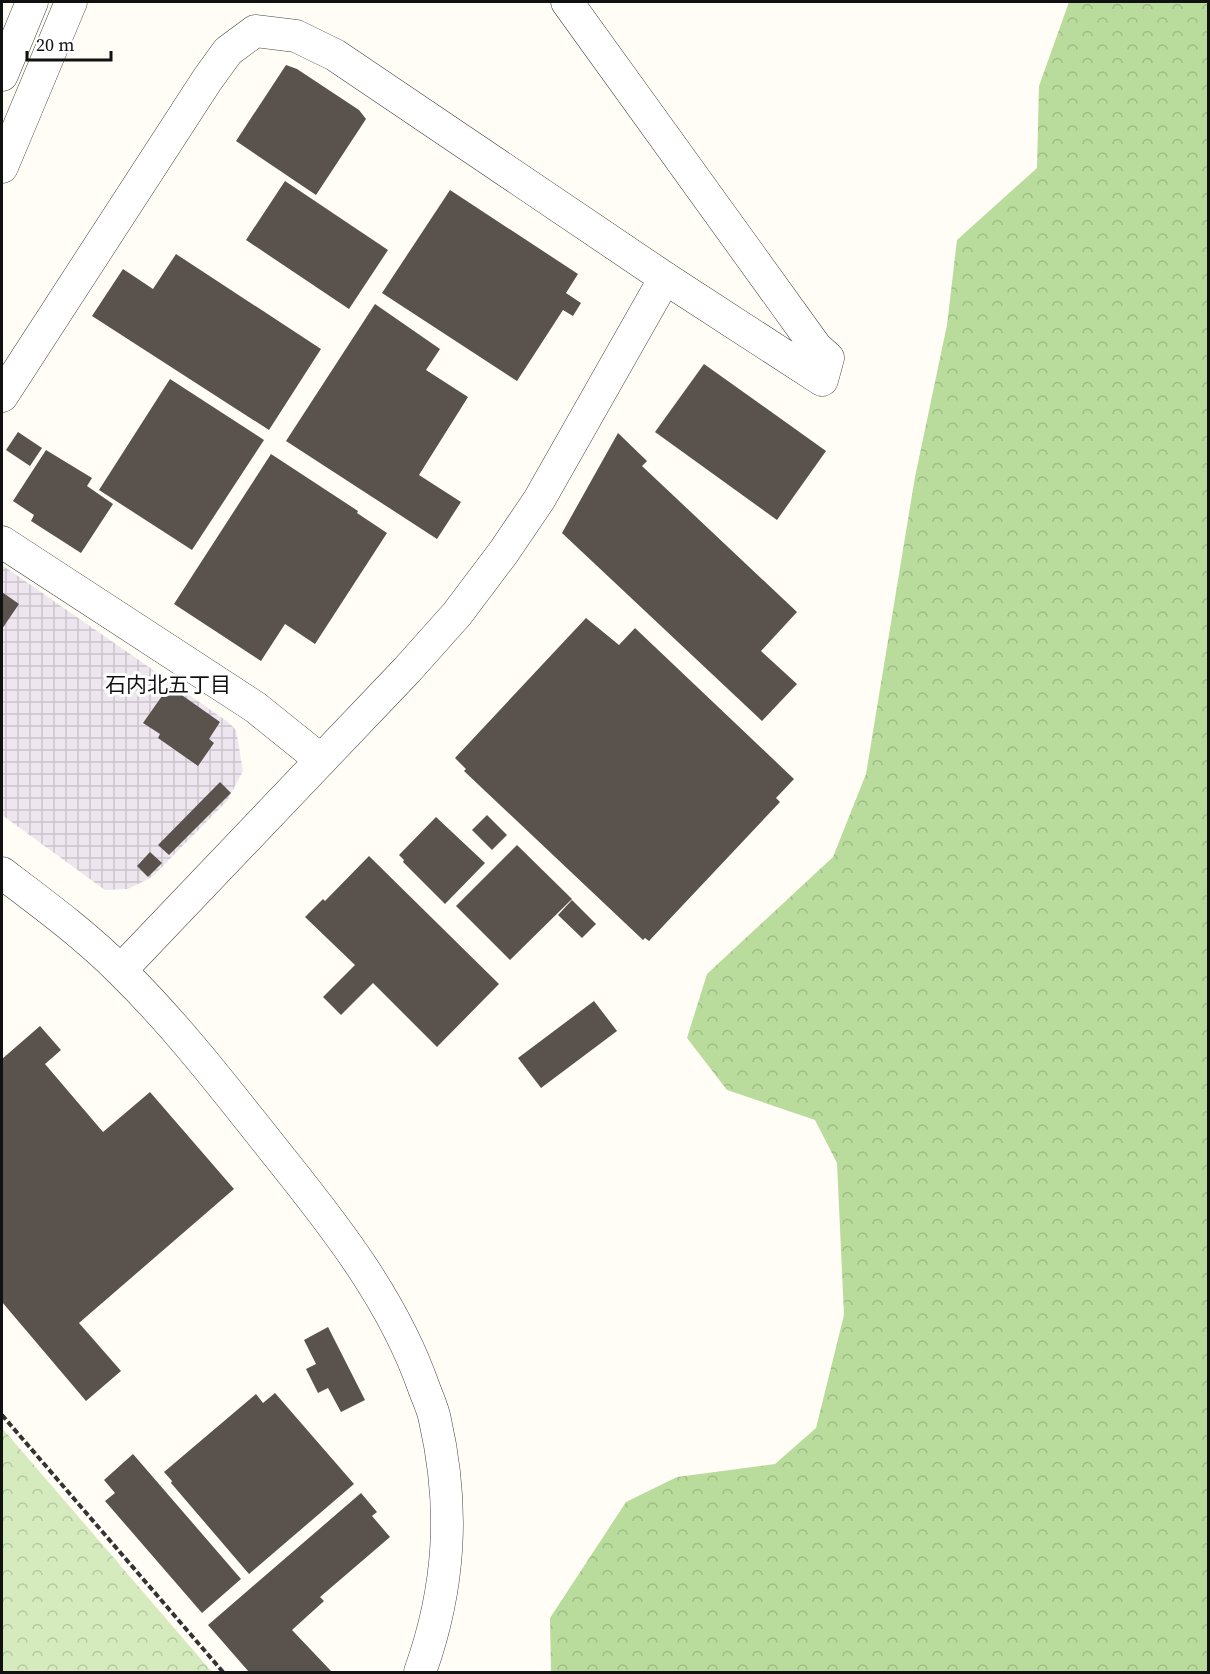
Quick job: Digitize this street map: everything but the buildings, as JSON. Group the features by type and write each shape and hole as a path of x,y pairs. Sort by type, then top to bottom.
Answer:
{"street":[{"path":"2,75 32,2"},
{"path":"2,167 71,2"},
{"path":"2,396 207,80 228,51 255,31 296,36 335,55 665,278 822,380 828,358 816,347 567,2"},
{"path":"121,970 407,670 457,614 539,500 665,278"},
{"path":"2,542 255,707 321,760"},
{"path":"2,873 63,919 121,970 184,1038 343,1239 379,1292 400,1329 435,1418 444,1469 447,1520 444,1581 431,1639 420,1672"}],"path":[{"path":"2,1415 223,1672"}],"shaded area":[{"path":"2,565 228,722 236,730 243,771 227,801 152,877 128,889 105,890 2,815"}],"green space":[{"path":"1069,2 1208,2 1208,1672 551,1672 550,1618 626,1502 677,1477 775,1464 816,1428 844,1315 837,1163 815,1120 727,1090 687,1038 707,974 833,857 866,774 915,477 947,325 957,240 1037,168 1039,86"},
{"path":"2,1428 212,1672 2,1672"}],"district":[{"name":"石内北五丁目","path":"168,684"}]}
